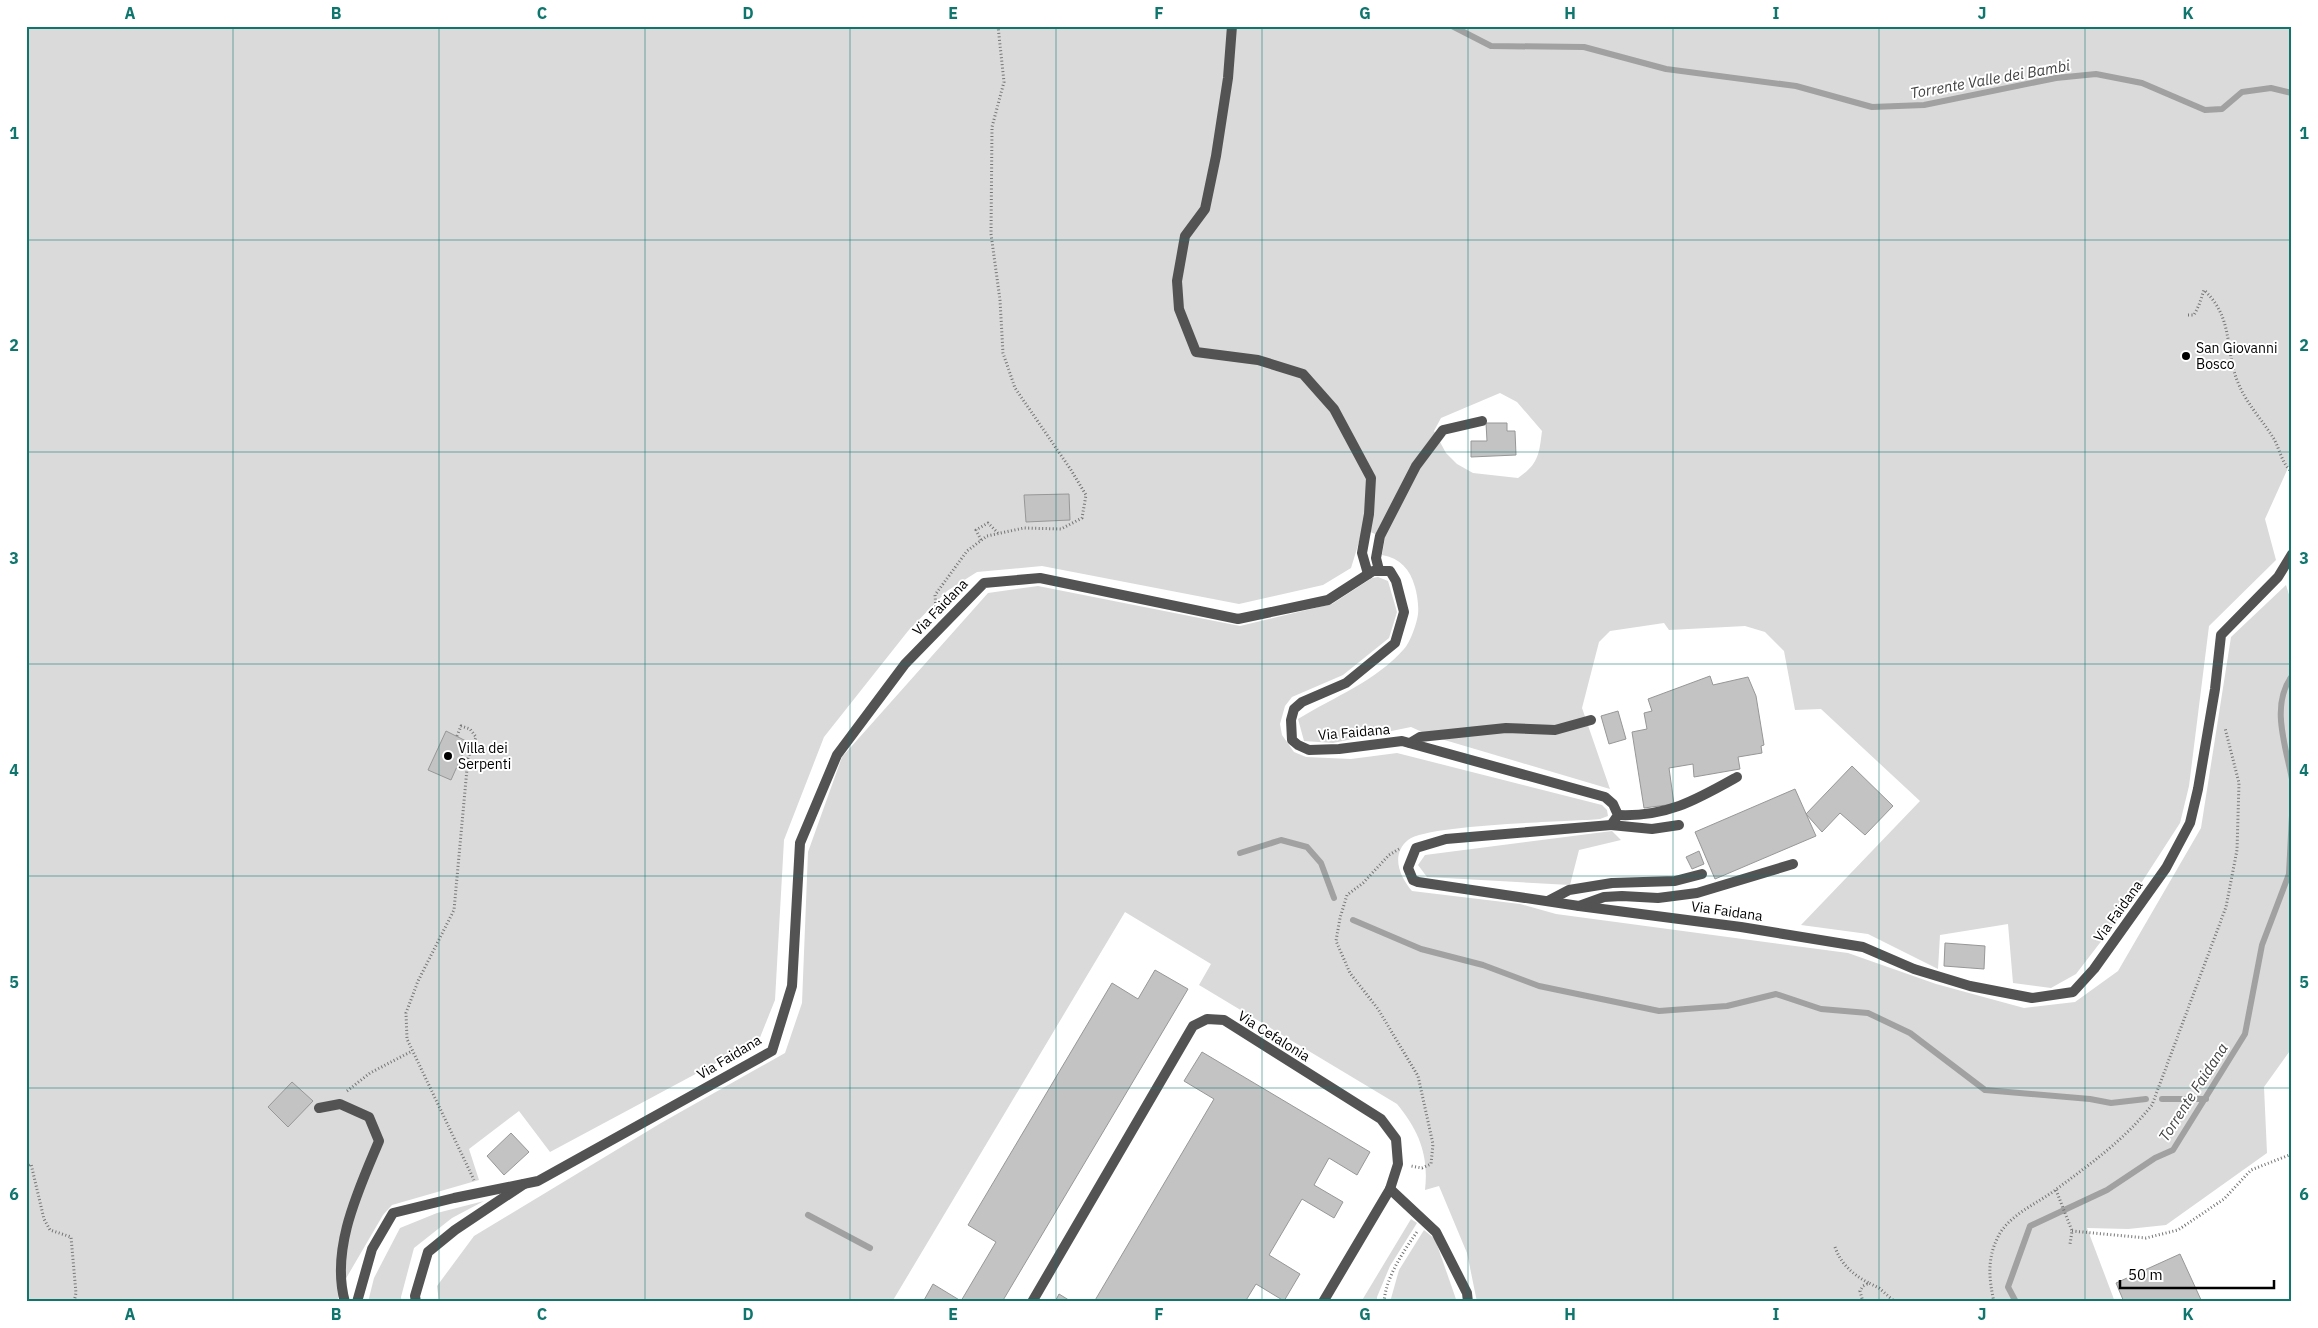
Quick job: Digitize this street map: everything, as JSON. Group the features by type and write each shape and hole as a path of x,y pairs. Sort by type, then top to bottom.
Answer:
{"street":[{"path":"1232,26 1228,78 1216,156 1204,209 1185,236 1177,281 1178,310 1196,352 1258,360 1303,374 1334,409 1371,478 1369,514 1362,554 1368,574"},
{"path":"1379,570 1376,558 1380,536 1416,466 1443,430 1482,420"},
{"name":"Via Faidana","path":"1416,848 1408,868 1413,880 1418,882 1579,906 1742,926 1862,947 1914,969 1961,983 2032,998 2072,992 2094,968 2166,868 2190,823 2198,789 2215,689 2221,635 2278,577 2292,554"},
{"name":"Via Faidana","path":"357,1302 372,1248 393,1213 538,1181 772,1052 792,986 800,843 837,755 904,664 984,583 1040,578 1238,619 1328,600 1368,574 1379,570 1390,571 1396,581 1404,612 1395,644 1346,683 1302,702 1294,710 1290,720 1292,740 1298,746 1309,750 1339,749 1402,741 1605,797 1613,804 1618,815"},
{"path":"1410,744 1420,737 1506,728 1555,730 1591,720"},
{"path":"1611,825 1618,815 1641,816 1666,812 1712,791 1737,777"},
{"path":"1416,848 1446,839 1611,825 1645,829 1679,825"},
{"path":"1579,906 1604,897 1658,898 1697,893 1793,864"},
{"path":"1548,901 1569,890 1612,883 1676,881 1702,874"},
{"name":"Via Cefalonia","path":"1032,1302 1193,1026 1207,1019 1224,1020 1381,1119 1396,1140 1398,1164 1390,1189 1323,1302"},
{"path":"319,1108 340,1104 369,1118 379,1141 357,1195 345,1242 340,1283 345,1302"},
{"path":"416,1302 415,1296 428,1252 455,1230 525,1183"},
{"path":"1390,1189 1436,1232 1467,1293 1468,1302"}],"path":[{"path":"937,631 935,595 968,550 982,540 998,533 1024,528 1061,529 1082,518 1086,496 1072,470 1016,388 1003,353 1000,300 991,234 992,127 1004,82 998,26"},
{"path":"2188,315 2194,315 2204,290 2215,300 2227,330 2238,384 2274,440 2286,468 2292,472"},
{"path":"982,540 976,530 988,523 998,533"},
{"path":"457,736 461,726 470,729 476,737 468,758 454,910 418,981 406,1013 407,1039 473,1178 477,1193"},
{"path":"1994,1302 1989,1282 1988,1266 1997,1237 2015,1217 2056,1190 2133,1128 2152,1105 2226,906 2237,850 2239,783 2225,727"},
{"path":"1416,848 1405,847 1389,855 1363,883 1347,895 1336,941 1350,973 1378,1008 1418,1076 1433,1144 1430,1164 1422,1168"},
{"path":"334,1105 347,1091 370,1073 412,1051"},
{"path":"2072,1232 2146,1238 2178,1230 2224,1199 2251,1170 2292,1154"},
{"path":"26,1167 31,1164 44,1219 50,1230 71,1237 76,1293 74,1302"},
{"path":"2056,1190 2072,1232 2070,1244"},
{"path":"1384,1302 1387,1286 1398,1262 1424,1221"},
{"path":"1835,1247 1838,1256 1850,1271 1869,1284 1879,1288 1895,1302"},
{"path":"1863,1302 1860,1291 1863,1286 1869,1284"}],"shaded area":[{"path":"26,26 2292,26 2292,459 2265,519 2276,560 2209,626 2189,786 2180,823 2116,922 2076,974 2051,988 2013,983 2008,924 1940,935 1938,969 1868,934 1801,925 1920,801 1821,709 1795,710 1784,651 1765,632 1745,626 1669,630 1664,623 1610,631 1599,642 1582,708 1610,789 1431,736 1411,727 1333,743 1304,741 1298,719 1354,688 1381,670 1406,646 1411,638 1416,622 1418,600 1410,575 1399,562 1382,555 1385,538 1363,529 1351,568 1323,585 1239,604 1042,566 977,572 947,591 908,631 824,737 784,840 775,1000 759,1040 550,1152 519,1111 469,1149 479,1180 392,1205 383,1215 341,1287 337,1302 26,1302","holes":["1500,393 1517,402 1542,431 1540,447 1534,464 1518,478 1473,473 1457,464 1446,453 1434,431 1441,418"]},
{"path":"1378,577 1388,581 1397,612 1389,638 1343,675 1292,697 1285,706 1280,724 1282,735 1294,752 1306,757 1351,759 1397,753 1602,805 1607,810 1608,816 1600,819 1469,827 1421,835 1408,840 1399,852 1398,859 1401,873 1412,891 1520,904 1556,914 1848,953 1936,984 2024,1008 2075,1002 2118,971 2201,828 2231,637 2286,585 2292,604 2292,1048 2264,1087 2267,1153 2166,1225 2128,1229 2087,1228 2115,1302 1477,1302 1467,1253 1439,1186 1425,1190 1426,1177 1421,1144 1405,1114 1397,1104 1199,985 1211,964 1125,912 892,1302 439,1302 437,1286 474,1236 661,1123 785,1053 802,1003 808,852 842,757 988,593 1038,586 1240,626 1332,604 1372,578"},
{"path":"1612,831 1621,840 1579,850 1570,885 1427,877 1418,865 1425,855"},
{"path":"484,1201 452,1218 414,1248 401,1297 402,1302 368,1302 374,1278 400,1228 437,1213"},
{"path":"1411,1219 1417,1223 1390,1266 1377,1297 1377,1302 1361,1302"},
{"path":"1424,1230 1435,1239 1457,1302 1390,1302 1399,1270"}],"building":[{"path":"1486,423 1507,423 1507,431 1515,431 1516,455 1471,457 1471,441 1487,441"},
{"path":"1069,494 1070,520 1026,522 1024,495"},
{"path":"1710,676 1713,685 1748,677 1756,696 1764,745 1761,746 1762,753 1738,757 1740,769 1694,777 1693,764 1669,768 1674,804 1644,808 1632,732 1647,729 1644,713 1652,711 1648,699"},
{"path":"1618,711 1626,739 1609,744 1601,716"},
{"name":"Villa dei Serpenti","path":"446,731 468,742 451,780 428,770"},
{"path":"1852,766 1893,806 1865,835 1840,813 1822,832 1806,814"},
{"path":"1795,789 1816,836 1715,879 1695,832"},
{"path":"1699,851 1704,864 1692,869 1686,857"},
{"path":"1945,943 1985,946 1984,969 1944,966"},
{"path":"1155,970 1188,989 1002,1302 923,1302 933,1284 961,1301 996,1242 968,1225 1112,983 1138,999"},
{"path":"1202,1052 1370,1152 1357,1175 1329,1158 1314,1185 1343,1202 1334,1218 1302,1199 1269,1255 1300,1274 1284,1301 1256,1284 1245,1302 1094,1302 1214,1099 1184,1081"},
{"path":"292,1082 313,1101 288,1127 268,1107"},
{"path":"511,1133 529,1152 504,1175 487,1156"},
{"path":"2180,1254 2202,1302 2124,1302 2116,1283"},
{"path":"1059,1294 1072,1302 1055,1302"}],"waterway":[{"name":"Torrente Valle dei Bambi","path":"1452,26 1491,46 1584,47 1666,69 1796,86 1872,107 1924,105 2056,78 2096,74 2142,83 2205,110 2222,109 2242,92 2271,88 2292,93"},
{"name":"Torrente Faidana","path":"2292,676 2285,687 2281,713 2292,779"},
{"name":"Torrente Faidana","path":"2016,1302 2008,1287 2030,1226 2107,1190 2155,1158 2173,1150 2245,1034 2262,945 2289,874 2292,815"},
{"path":"1240,853 1281,840 1307,847 1321,863 1334,898"},
{"path":"1353,920 1421,949 1483,965 1539,986 1659,1011 1727,1006 1776,994 1821,1009 1868,1013 1910,1033 1985,1090 2090,1099 2111,1103 2146,1099"},
{"path":"2162,1099 2206,1099"},
{"path":"808,1215 870,1248"}],"place":[{"name":"San Giovanni Bosco","path":"2186,356"},
{"name":"Villa dei Serpenti","path":"448,756"}]}
